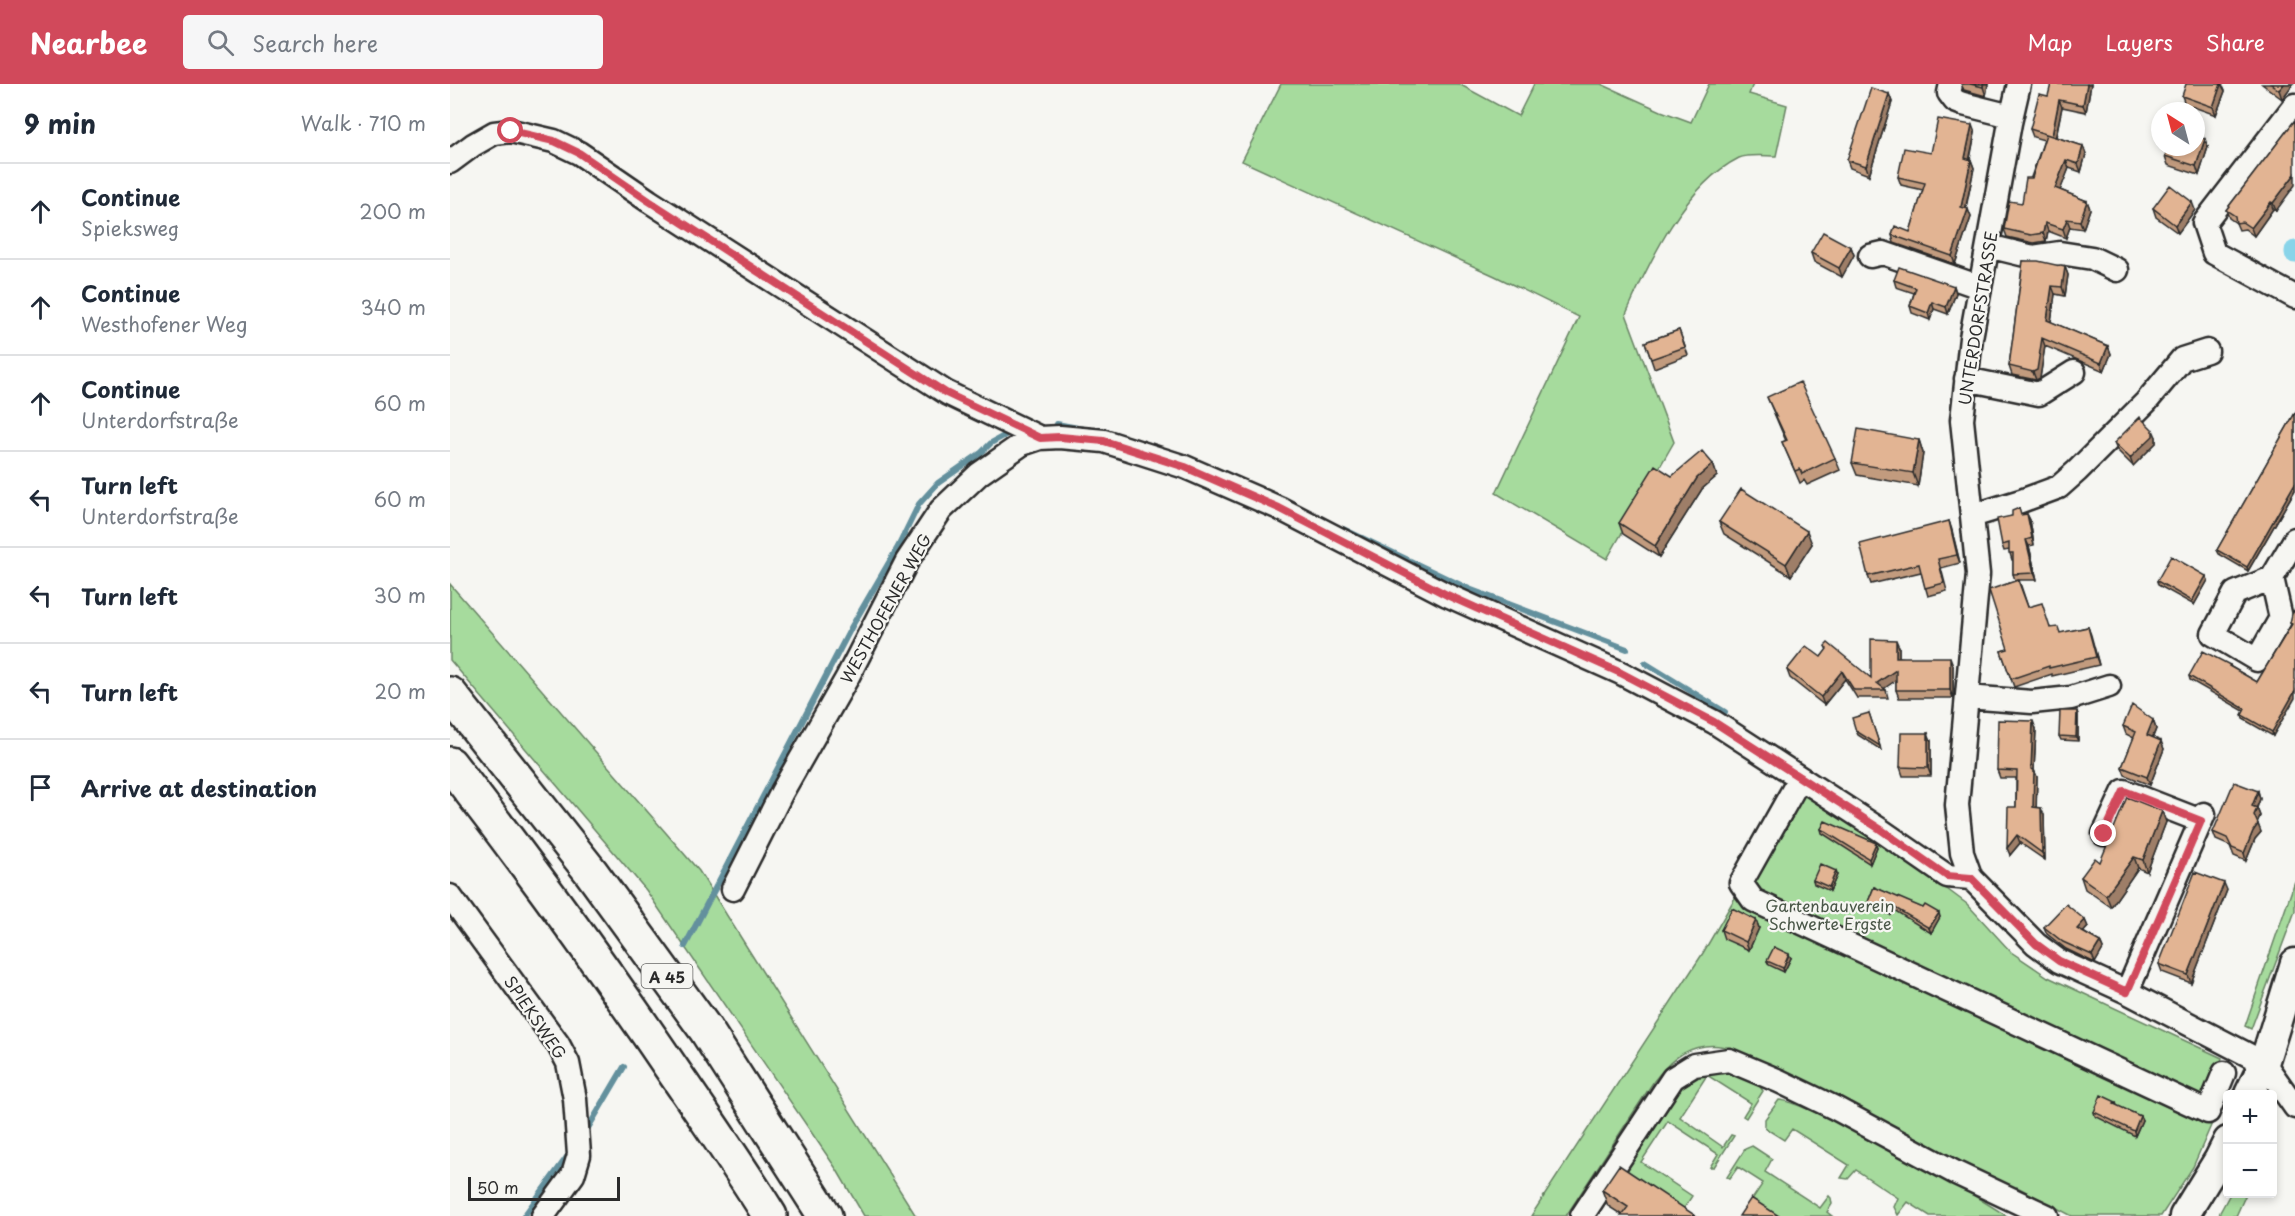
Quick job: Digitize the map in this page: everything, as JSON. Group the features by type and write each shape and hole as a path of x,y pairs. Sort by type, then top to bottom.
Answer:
{"highway":[{"name":"A 45","path":"450,694 591,872 706,1029 825,1216"},
{"name":"A 45","path":"450,764 609,976 770,1216"}],"main road":[{"path":"2251,1090 2264,1063 2295,963"},
{"path":"2184,1216 2226,1144"}],"street":[{"path":"1951,84 1949,93 1955,101 2011,116"},
{"name":"UNTERDORFSTRASSE","path":"2019,84 2011,116 1980,287 1962,420 1978,574 1957,805 1962,853 1971,878 2036,944 2059,961 2127,992 2264,1063"},
{"path":"2287,293 2214,254 2204,223 2295,105"},
{"path":"450,162 494,133 511,131 554,141 579,153 649,201 946,393 1040,438"},
{"path":"1988,246 2033,257 2060,253 2092,258 2117,270"},
{"path":"1870,255 1883,253 1980,287"},
{"path":"1972,516 2059,487 2146,402 2182,359 2207,351"},
{"path":"1966,379 2038,394 2074,372"},
{"name":"WESTHOFENER WEG","path":"733,889 782,792 847,678 907,561 941,510 979,474 1022,444 1040,438 1060,437 1104,441 1185,467 1279,508 1447,595 1621,673 1714,722 1880,829 1947,876 1971,878"},
{"path":"2272,578 2295,539"},
{"path":"1967,697 2032,702 2071,698 2109,686"},
{"path":"1800,778 1741,883 1753,900 2208,1112 2224,1073"},
{"path":"2104,834 2124,791 2202,818 2127,992"},
{"name":"SPIEKSWEG","path":"450,896 558,1044 568,1064 575,1099 579,1155 573,1174 543,1216"},
{"path":"1582,1216 1673,1078 1694,1065 1729,1060 1835,1108 1956,1173 2048,1216"},
{"path":"2264,1063 2295,1107"},
{"path":"1956,1173 2015,1216"}],"green space":[{"path":"1281,84 1459,84 1518,116 1534,84 1601,84 1691,122 1709,84 1753,84 1749,94 1787,105 1776,156 1739,158 1720,170 1702,186 1671,226 1626,314 1674,442 1607,559 1496,493 1579,317 1495,276 1242,161"},
{"path":"450,584 699,871 916,1216 864,1216 837,1170 646,890 450,660"},
{"name":"Gartenbauverein Schwerte Ergste","path":"1804,792 1916,866 1967,904 2011,952 2048,977 2222,1058 2218,1070 2233,1075 2226,1090 2223,1090 2223,1098 2193,1167 2161,1216 2072,1216 2017,1187 2013,1191 1838,1098 1752,1057 1733,1049 1714,1045 1689,1050 1659,1074 1566,1216 1531,1216 1703,953 1794,796"},
{"path":"2295,881 2295,911 2251,1029 2245,1026"},
{"path":"1722,1070 1759,1085 1763,1091 1746,1118 1743,1116 1751,1103 1707,1075 1680,1117 1723,1147 1731,1135 1734,1136 1714,1167 1710,1167 1718,1154 1668,1121 1641,1162 1692,1196 1679,1216 1620,1176 1685,1079"},
{"path":"1779,1100 1790,1102 1832,1119 1952,1182 2007,1216 1930,1216 1908,1202 1898,1215 1894,1207 1898,1198 1856,1170 1848,1179 1841,1178 1849,1165 1792,1129 1784,1140 1765,1128 1765,1119"},
{"path":"1752,1146 1772,1159 1765,1172 1820,1208 1829,1196 1832,1204 1827,1212 1832,1216 1741,1216 1763,1183 1738,1167 1730,1178 1727,1177 1745,1149"},
{"path":"2228,1198 2244,1198 2236,1216 2218,1216"}],"building":[{"path":"2051,84 2087,84 2083,105 2059,100 2052,136 2030,129 2039,94 2048,96"},
{"path":"2186,84 2221,84 2213,107 2205,104 2205,102 2182,96"},
{"path":"2271,84 2284,84 2279,90"},
{"path":"1871,88 1889,94 1866,166 1847,160"},
{"path":"1938,119 1972,125 1965,158 1971,160 1961,207 1968,209 1952,256 1892,235 1895,226 1910,232 1925,183 1898,177 1904,148 1931,153"},
{"path":"2295,120 2295,174 2251,228 2242,222 2236,223 2235,216 2226,210"},
{"path":"2046,134 2083,146 2078,164 2066,160 2055,188 2087,201 2080,221 2067,219 2063,229 2045,223 2043,233 2031,235 2004,229 2009,201 2022,203 2026,178 2032,178"},
{"path":"2165,156 2199,156 2196,166"},
{"path":"2170,185 2192,202 2175,225 2153,208"},
{"path":"1823,232 1851,247 1839,268 1811,253"},
{"path":"2023,261 2038,261 2065,267 2062,287 2052,286 2047,320 2108,346 2101,363 2042,338 2037,370 2033,372 2009,366"},
{"path":"1899,267 1954,286 1946,307 1932,302 1928,313 1910,306 1916,288 1894,280"},
{"path":"1679,330 1685,347 1651,359 1645,342"},
{"path":"1800,382 1835,458 1802,474 1800,469 1795,471 1782,442 1787,440 1767,397"},
{"path":"2295,413 2295,483 2247,567 2217,550"},
{"path":"2140,417 2153,430 2153,436 2130,458 2114,443"},
{"path":"1858,429 1919,440 1913,473 1852,463"},
{"path":"1702,451 1713,464 1697,478 1655,546 1619,523 1655,465 1672,476"},
{"path":"1741,489 1807,531 1786,564 1719,522"},
{"path":"2019,508 2021,515 2027,514 2032,538 2026,540 2034,573 2013,574 2013,553 2009,553 2009,543 2002,545 1997,519 2012,516 2012,511"},
{"path":"1949,521 1957,555 1938,559 1944,583 1925,588 1919,564 1868,576 1860,544"},
{"path":"2171,556 2206,576 2192,601 2157,581"},
{"path":"2018,580 2028,607 2042,603 2050,628 2058,627 2060,633 2088,627 2096,657 2049,668 2049,666 2011,679 2001,651 2008,649 1989,590"},
{"path":"2295,609 2295,691 2272,732 2242,715 2245,709 2189,676 2203,651 2257,682 2292,624 2290,623"},
{"path":"1871,639 1896,640 1896,657 1950,657 1950,690 1896,690 1896,670 1877,683 1886,690 1854,690 1842,671 1821,697 1787,670 1806,646 1821,657 1828,643 1871,678"},
{"path":"2132,705 2153,720 2147,735 2161,741 2147,777 2122,767 2136,732 2123,726"},
{"path":"2060,711 2077,711 2076,737 2059,736"},
{"path":"1869,713 1880,746 1856,731 1852,718"},
{"path":"1998,720 2033,721 2031,769 2034,770 2033,807 2041,808 2042,853 2017,835 2007,848 2008,807 2016,807 2017,771 1997,770"},
{"path":"1901,733 1928,733 1928,768 1900,767"},
{"path":"2234,782 2258,791 2252,806 2257,808 2254,815 2258,824 2244,853 2232,848 2227,838 2213,832"},
{"path":"2127,797 2162,811 2143,860 2134,857 2106,895 2081,877 2095,858 2100,862"},
{"path":"1825,821 1876,843 1869,859 1821,829"},
{"path":"1820,864 1836,871 1829,887 1813,880"},
{"path":"2195,872 2224,883 2188,975 2159,964"},
{"path":"1874,887 1923,908 1925,905 1939,913 1929,928 1892,906 1890,911 1868,902"},
{"path":"2066,904 2085,920 2077,929 2100,942 2092,955 2063,942 2044,927"},
{"path":"1732,908 1756,920 1746,942 1721,930"},
{"path":"1774,947 1789,954 1783,968 1767,961"},
{"path":"2101,1095 2140,1116 2134,1131 2094,1112"},
{"path":"1619,1165 1696,1216 1621,1216 1628,1207 1602,1190"},
{"path":"1751,1198 1779,1216 1739,1216"}],"waterway":[{"path":"1057,424 1088,430"},
{"path":"685,946 852,626 898,547 919,504 938,483 981,453 991,443 1009,433"},
{"path":"1343,529 1469,589 1627,649"},
{"path":"1645,663 1725,712"},
{"path":"588,1128 624,1067"},
{"path":"524,1216 567,1157"}],"route":[{"path":"511,131 525,132 554,141 579,153 649,201 946,393 1040,438 1060,437 1104,441 1185,467 1279,508 1447,595 1621,673 1714,722 1880,829 1947,876 1971,878 2036,944 2059,961 2127,992 2201,821 2124,791 2104,834"}]}
